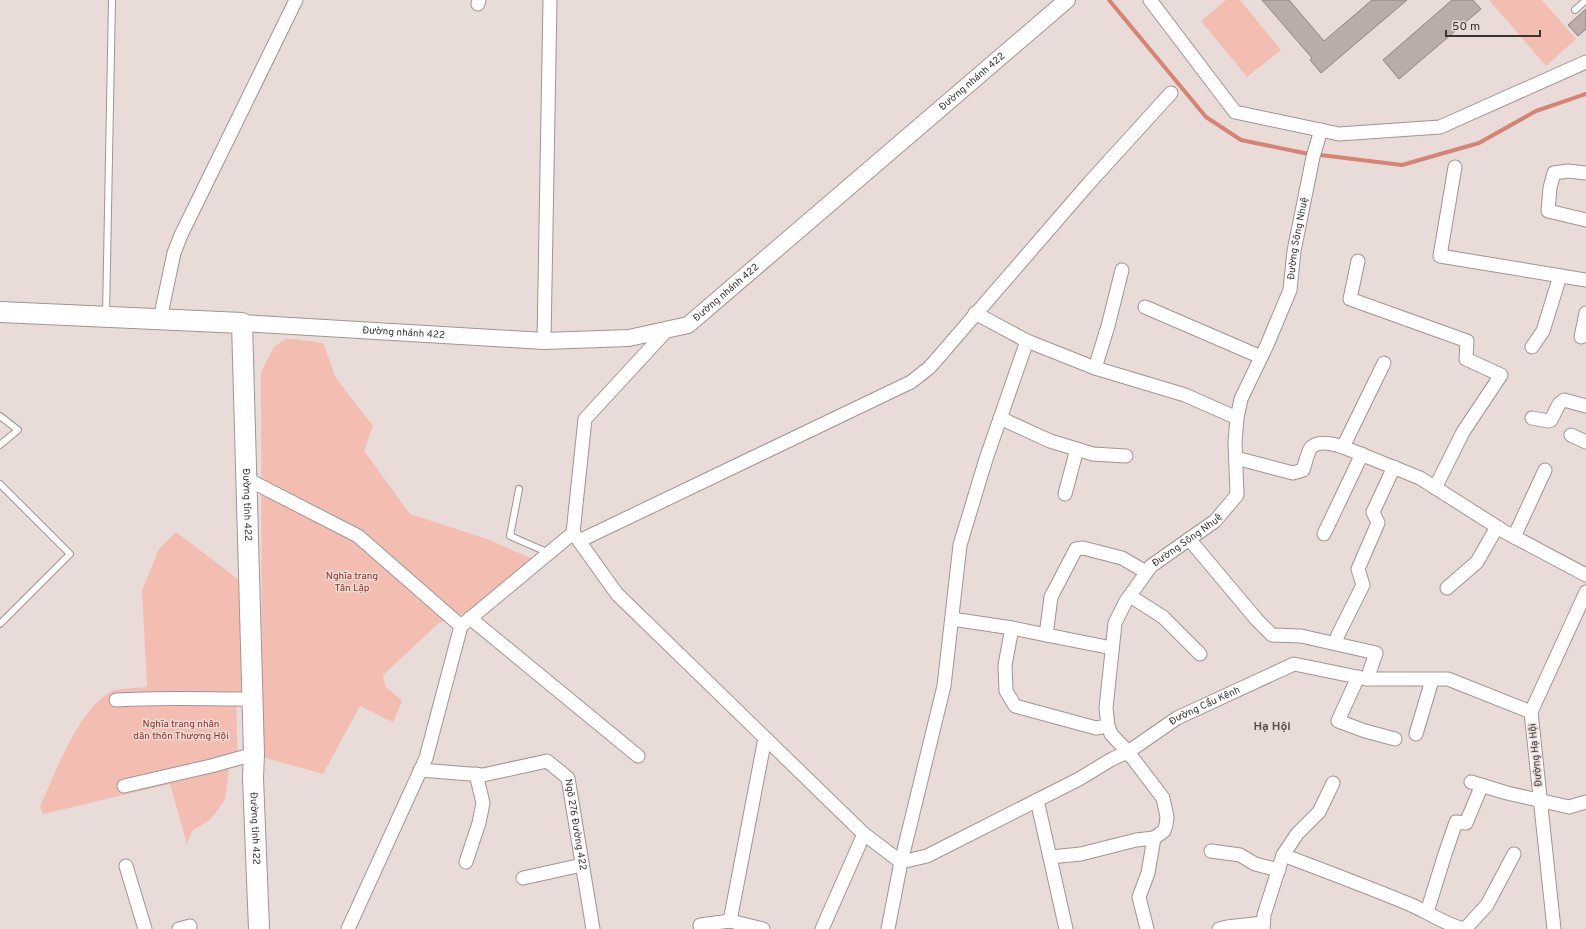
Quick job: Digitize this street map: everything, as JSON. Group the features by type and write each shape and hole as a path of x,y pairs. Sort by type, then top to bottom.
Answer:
{"main road":[{"path":"0,312 242,323"},
{"name":"Đường tỉnh 422","path":"242,323 253,699 253,778 259,929"}],"street":[{"path":"160,319 174,253 180,234 296,0"},
{"path":"544,341 550,0"},
{"name":"Đường nhánh 422","path":"242,323 544,341 629,338 688,325 1067,0"},
{"path":"1150,0 1236,112 1338,134 1440,127 1586,62"},
{"path":"348,929 426,758 465,622 549,553 576,537 911,382 930,367 1090,182 1171,93"},
{"name":"Đường Sông Nhuệ","path":"1154,838 1164,831 1166,825 1167,817 1163,798 1128,752 1111,734 1108,726 1106,708 1115,623 1130,596 1151,566 1215,520 1237,495 1237,418 1241,399 1290,290 1294,251 1313,157 1321,130"},
{"path":"1455,167 1440,256 1586,280"},
{"path":"1586,172 1568,171 1554,173 1550,188 1548,211 1586,220"},
{"path":"1358,261 1350,299 1467,341 1466,359 1501,375 1463,432 1435,488"},
{"path":"1095,368 1108,326 1122,270"},
{"path":"1532,347 1543,331 1560,276"},
{"path":"1145,307 1261,357"},
{"path":"976,313 1026,341 1095,368 1186,395 1237,418"},
{"path":"1581,337 1586,313"},
{"path":"668,329 585,419 576,537 617,594 864,834 901,862"},
{"path":"888,929 901,862 944,686 960,545 1026,341"},
{"path":"1344,447 1384,362"},
{"path":"1532,418 1548,421 1551,420 1559,404 1564,400 1586,406"},
{"path":"1000,418 1050,441 1093,454 1126,456"},
{"path":"1571,435 1586,442"},
{"path":"1236,458 1293,473 1303,470 1310,449 1317,443 1333,444 1344,447 1420,478 1514,537 1586,575"},
{"path":"1065,494 1077,449"},
{"path":"1324,534 1362,454"},
{"path":"1336,637 1363,585 1358,569 1378,523 1373,512 1394,467"},
{"path":"1514,537 1545,470"},
{"path":"247,479 358,536 465,622 638,756"},
{"path":"1447,588 1477,562 1497,527"},
{"path":"1189,539 1272,635 1301,636 1376,653 1338,721 1395,740"},
{"path":"1046,635 1051,597 1076,549 1082,548 1122,558 1146,572"},
{"name":"Đường Hạ Hội","path":"1554,929 1531,712 1586,592"},
{"path":"1130,596 1163,617 1200,654"},
{"path":"952,619 1012,628 1112,648"},
{"path":"1012,628 1005,665 1006,691 1015,706 1096,728 1108,726"},
{"name":"Đường Cầu Kênh","path":"901,862 926,856 1079,779 1112,759 1128,752 1177,718 1294,664 1362,678 1448,679 1531,712"},
{"path":"1416,734 1432,680"},
{"path":"116,700 174,697 201,699 253,699"},
{"path":"730,921 765,738"},
{"path":"124,786 212,766 254,754"},
{"name":"Ngõ 276 Đường 422","path":"420,770 483,775 546,761 568,778 593,929"},
{"path":"466,862 479,823 483,803 476,774"},
{"path":"1219,929 1226,927 1263,926 1264,915 1283,855 1297,834 1319,812 1332,783"},
{"path":"1428,912 1456,822 1466,823 1476,783 1507,793 1569,806 1586,802"},
{"path":"1037,800 1066,929"},
{"path":"822,929 864,834"},
{"path":"1050,857 1081,854 1136,840 1154,838 1148,873 1139,897 1147,929"},
{"path":"1211,851 1240,855 1255,864 1279,870"},
{"path":"1283,855 1428,912 1449,925 1465,929 1487,906 1514,854"},
{"path":"523,878 582,865"},
{"path":"126,866 145,929"},
{"path":"701,929 700,925 730,921 763,929"}],"lane":[{"path":"106,317 112,0"},
{"path":"1575,10 1586,0"},
{"path":"0,416 18,430 0,445"},
{"path":"0,484 70,554 0,624"},
{"path":"520,489 510,536 549,553"}],"green space":[{"path":"1226,0 1240,0 1281,50 1247,77 1201,21"},
{"path":"1489,0 1542,0 1576,39 1546,66"},
{"name":"Nghĩa trang Tân Lập","path":"285,339 323,343 336,378 373,426 364,451 410,514 487,539 535,560 475,609 439,623 383,675 385,686 402,701 393,722 360,706 323,774 262,757 261,372 274,347"},
{"name":"Nghĩa trang nhân dân thôn Thượng Hội","path":"176,532 243,583 241,692 236,696 238,767 229,768 225,800 210,820 192,831 187,844 170,784 43,814 40,806 60,760 87,713 98,701 110,692 122,689 147,687 142,591 159,549"}],"building":[{"path":"1262,0 1289,0 1324,41 1372,0 1407,0 1321,73 1310,60 1312,58"},
{"path":"1452,0 1473,0 1481,9 1399,79 1383,60"},
{"path":"1586,9 1586,29 1578,36 1568,25"}],"waterway":[{"path":"1109,0 1206,117 1241,140 1304,153 1402,165 1479,143 1536,111 1586,94"}],"district":[{"name":"Hạ Hội","path":"1272,727"}]}
